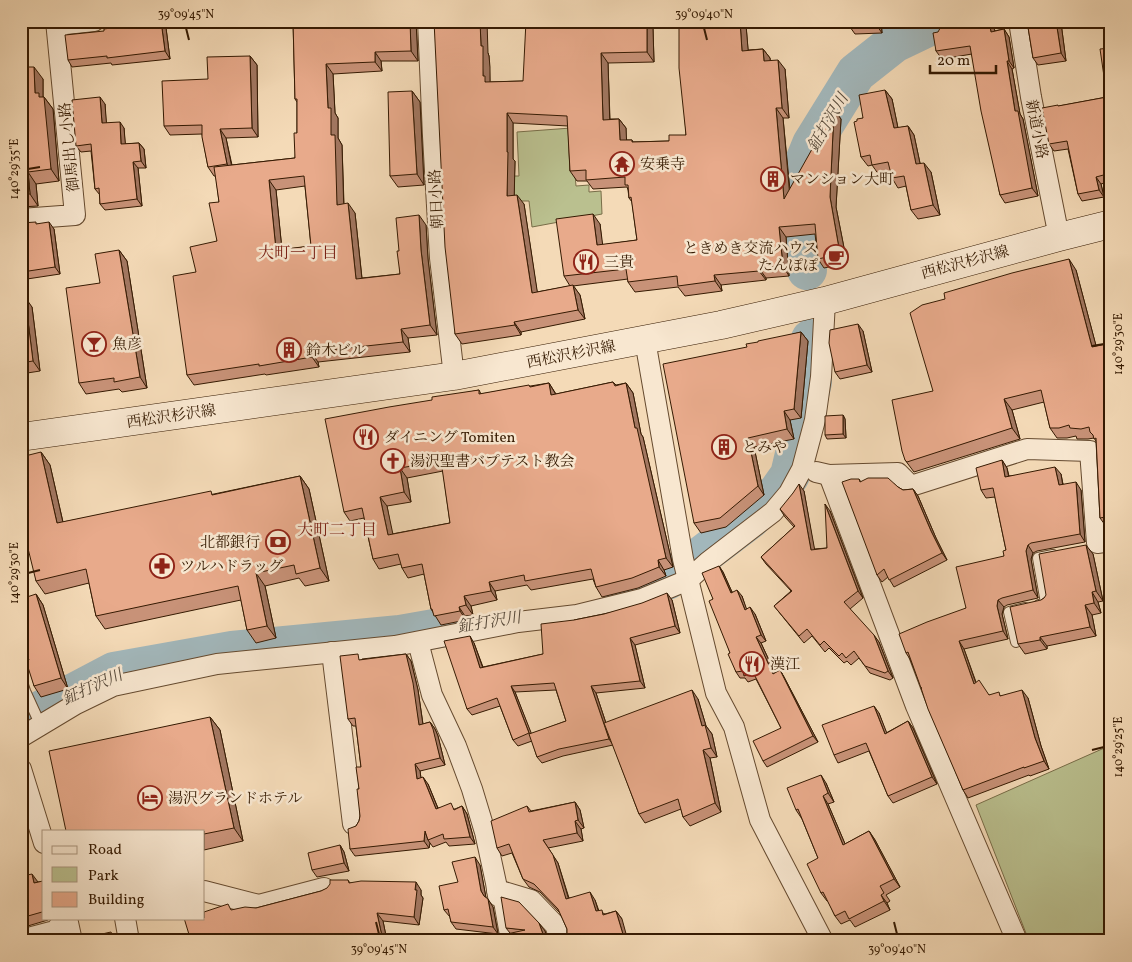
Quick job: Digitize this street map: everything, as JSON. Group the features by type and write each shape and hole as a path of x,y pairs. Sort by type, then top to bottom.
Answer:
{"main road":[{"name":"西松沢杉沢線","path":"21,437 454,376 645,340 825,301 1111,224"}],"street":[{"path":"56,23 94,21"},
{"name":"朝日小路","path":"428,21 440,258 454,376"},
{"name":"新道小路","path":"1019,21 1030,97 1059,237"},
{"name":"御馬出し小路","path":"21,220 76,215 56,23"},
{"path":"21,738 76,704 113,686 217,664 396,646 518,622 577,614 642,599 688,580 772,512 789,493 802,469 815,420 821,377 825,301"},
{"path":"645,340 683,559 716,693 734,727 760,820 823,941"},
{"path":"802,469 829,475 898,473 910,486 1027,450 1090,451 1100,544"},
{"path":"829,475 916,706 1017,941"},
{"path":"418,642 432,695 456,746 472,789 485,832 498,893 531,900 555,925 561,941"},
{"path":"332,652 354,824"},
{"path":"21,769 42,837"},
{"path":"205,892 259,904 324,888"},
{"path":"21,940 55,931 65,920"},
{"path":"67,920 72,941"},
{"path":"125,920 129,941"}],"lane":[{"path":"1016,642 1009,612 1046,603 1038,558 1065,553"},
{"path":"21,679 40,725"},
{"path":"498,893 506,941"}],"green space":[{"path":"571,128 576,186 589,185 589,192 601,191 602,214 532,227 529,201 503,201 506,176 519,176 517,132"},
{"path":"1111,745 1111,941 1029,941 976,805"}],"building":[{"path":"161,21 165,51 107,58 107,56 68,60 65,35 104,31 104,29"},
{"path":"293,21 410,21 411,51 375,52 375,62 326,64 328,108 331,108 331,135 335,135 337,205 348,203 356,279 400,274 396,218 419,215 430,325 401,329 403,342 311,352 312,357 187,375 173,276 196,272 190,247 217,241 209,203 219,202 214,167 295,158 294,133 297,133 297,99 295,99","holes":["304,176 311,246 276,250 269,180"]},
{"path":"434,21 480,21 481,46 483,46 483,76 485,76 485,82 523,81 526,21 647,21 647,52 601,53 603,120 619,119 620,140 632,140 632,142 669,141 669,135 686,135 679,68 679,21 740,21 742,51 763,49 764,61 778,60 782,108 776,108 784,199 834,110 830,197 840,254 818,259 815,224 779,227 783,266 759,268 759,271 714,275 715,281 678,286 677,276 628,282 626,269 564,276 556,219 593,214 597,245 637,240 628,185 625,185 625,177 586,180 586,170 570,171 567,116 507,113 507,196 517,195 532,293 573,285 578,310 514,322 515,325 455,334 445,247"},
{"path":"850,21 877,21 877,26 850,27"},
{"path":"944,21 989,21 991,32 1004,29 1015,111 1018,111 1032,188 1000,195 981,111 970,46 936,51 933,33 938,32"},
{"path":"1027,21 1056,21 1061,53 1033,58"},
{"path":"1111,48 1111,173 1096,177 1099,190 1078,194 1067,141 1049,144 1042,108 1107,97 1100,49"},
{"path":"250,56 252,128 220,129 227,164 208,167 202,137 202,125 164,126 162,81 208,79 207,57"},
{"path":"21,67 34,67 35,93 39,93 39,97 44,97 51,169 28,172 30,194 21,194"},
{"path":"885,90 894,128 908,126 916,164 924,163 933,205 911,210 904,176 892,178 888,162 872,165 870,155 861,157 854,122 857,119 863,118 859,95"},
{"path":"412,91 417,174 390,176 388,92"},
{"path":"100,97 102,123 120,122 121,144 139,143 141,161 133,162 137,199 100,204 99,188 95,189 91,144 76,146 72,100"},
{"path":"36,222 36,224 49,222 55,267 22,272 21,223"},
{"path":"119,250 140,377 114,382 114,378 79,383 66,288 100,283 95,254"},
{"path":"1069,259 1092,347 1111,343 1111,516 1100,518 1096,438 1094,439 1089,427 1081,429 1070,428 1069,425 1050,428 1041,390 1004,399 1012,428 907,462 902,451 892,400 933,391 910,313 922,305 945,299 944,293"},
{"path":"25,297 33,361 21,363 21,298"},
{"path":"858,324 867,365 835,372 829,343 830,330"},
{"path":"801,332 794,409 784,411 787,429 748,438 758,486 720,518 694,523 663,364 747,347 746,344"},
{"path":"613,382 615,386 626,383 666,558 658,560 659,567 632,578 596,587 591,569 525,581 524,575 489,582 491,591 464,596 466,605 459,607 460,611 434,616 422,564 402,568 398,554 373,559 362,508 344,512 325,419 432,400 432,397 479,390 479,394 549,383 551,395","holes":["441,461 450,523 388,535 380,497 404,492 400,468"]},
{"path":"843,415 843,434 825,435 825,416"},
{"path":"41,452 57,523 211,491 212,495 300,476 320,568 296,574 294,565 256,573 267,626 247,630 238,586 96,616 86,569 36,581 21,520 21,457"},
{"path":"1002,460 1005,477 1055,467 1059,485 1076,482 1080,534 1028,545 1026,551 1033,590 998,600 997,606 1003,631 959,641 974,684 979,680 989,695 999,692 1000,696 1022,690 1035,738 1044,761 963,790 928,709 908,652 906,653 899,634 966,608 956,567 1004,556 1003,551 1006,550 993,488 981,490 976,468"},
{"path":"868,478 888,478 903,490 913,489 942,553 889,580 884,569 877,575 842,482 859,479 860,482"},
{"path":"799,484 811,550 827,548 825,504 858,591 844,602 874,635 888,671 885,673 865,666 854,651 846,658 842,653 839,656 824,641 820,645 807,629 799,636 774,606 792,591 761,557 795,526 780,509"},
{"path":"1086,545 1096,591 1092,592 1094,603 1085,605 1090,627 1040,637 1040,640 1018,644 1010,607 1041,600 1046,595 1039,554"},
{"path":"719,566 731,593 737,590 745,610 750,607 761,635 756,637 773,674 780,670 813,736 763,761 753,741 781,728 753,672 744,676 743,671 736,672 728,654 730,653 709,601 713,599 702,573"},
{"path":"667,593 675,626 630,638 640,681 591,686 609,739 559,749 537,757 529,734 566,721 554,683 511,686 529,733 513,740 497,698 467,709 444,641 470,636 480,668 543,654 541,624 604,614 642,603"},
{"path":"36,594 61,678 34,686 26,661 29,660 21,636 21,599"},
{"path":"358,654 359,660 406,654 413,683 419,725 430,722 440,758 415,764 417,779 423,777 436,809 451,803 454,810 462,806 470,837 444,839 443,834 428,840 425,831 424,841 350,849 348,829 356,826 360,816 356,767 361,767 355,718 348,719 340,656"},
{"path":"692,690 702,726 705,725 711,748 703,750 715,803 683,817 678,799 639,814 604,723"},
{"path":"874,706 885,734 908,721 932,777 888,796 866,743 834,755 822,725"},
{"name":"湯沢グランドホテル","path":"210,717 234,828 205,834 205,830 66,830 49,751"},
{"path":"821,775 828,793 823,796 843,845 869,831 894,879 880,886 884,893 881,895 884,901 849,919 845,911 835,916 807,864 818,858 798,809 796,810 787,788"},
{"path":"575,802 578,820 575,821 577,833 543,840 553,855 566,899 590,892 596,911 602,910 603,915 616,911 625,941 564,941 567,929 558,909 534,884 523,879 509,844 497,848 491,821 527,806 529,812"},
{"path":"340,845 344,863 312,870 308,853"},
{"path":"475,857 481,891 488,899 493,927 451,922 448,909 444,910 439,886 458,882 452,862"},
{"path":"21,869 23,876 32,874 34,883 42,881 42,912 21,918"},
{"path":"330,880 348,880 349,883 361,881 416,882 414,917 377,913 383,941 191,941 185,920 205,920 205,912 228,904 231,910 245,907 256,908 321,891 330,884"},
{"path":"501,897 519,902 539,923 547,941 474,941 495,936 502,940 507,934 525,930 506,928"},
{"path":"111,932 115,941 74,941 75,940"},
{"path":"41,937 41,941 27,941"}],"waterway":[{"name":"鉦打沢川","path":"807,270 799,189 803,166 812,144 856,73 894,43 940,21"},
{"name":"鉦打沢川","path":"625,595 667,580 750,519 778,492 790,475 812,382 811,339"},
{"name":"鉦打沢川","path":"21,721 114,672 232,651 400,635 440,628"}],"place":[{"name":"安乗寺","path":"622,164"},
{"name":"マンション大町","path":"773,179"},
{"name":"ときめき交流ハウス たんぽぽ","path":"836,257"},
{"name":"三貴","path":"586,262"},
{"name":"魚彦","path":"94,344"},
{"name":"鈴木ビル","path":"289,350"},
{"name":"ダイニング Tomiten","path":"366,437"},
{"name":"とみや","path":"724,447"},
{"name":"湯沢聖書バプテスト教会","path":"393,461"},
{"name":"北都銀行","path":"278,542"},
{"name":"ツルハドラッグ","path":"162,566"},
{"name":"漢江","path":"752,664"},
{"name":"湯沢グランドホテル","path":"150,798"}],"district":[{"name":"大町一丁目","path":"298,252"},
{"name":"大町二丁目","path":"337,529"}]}
